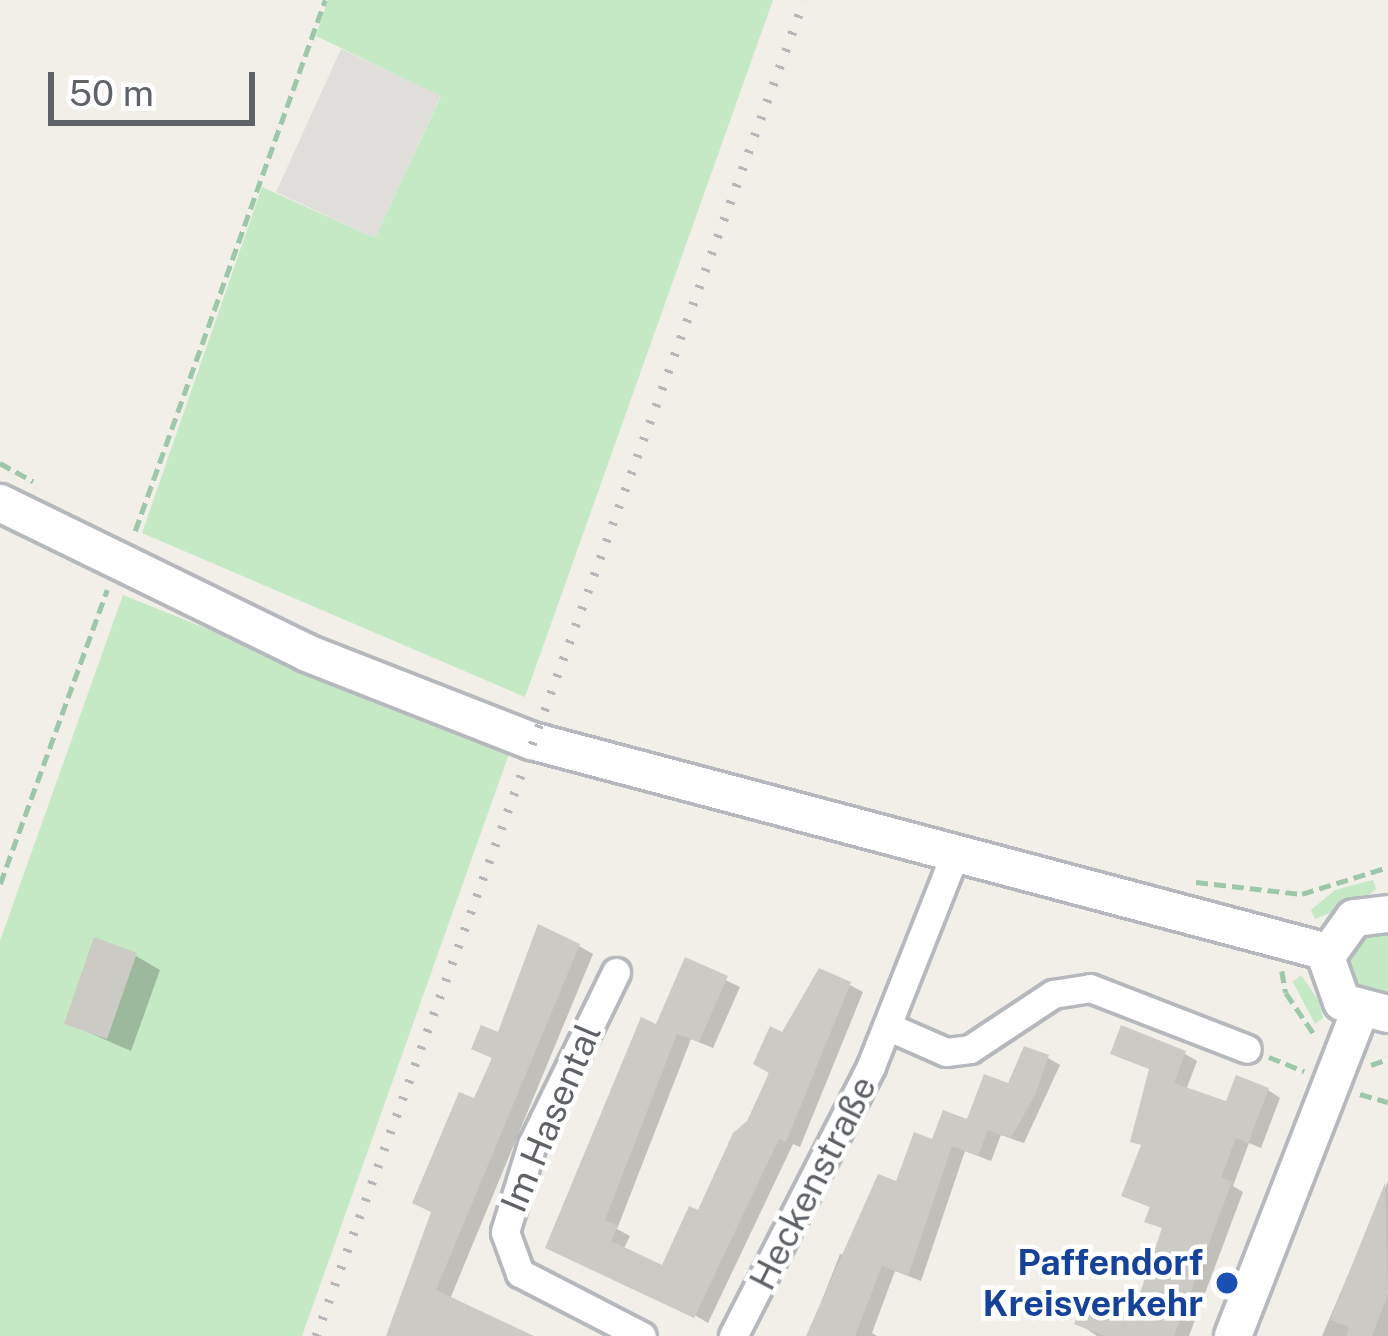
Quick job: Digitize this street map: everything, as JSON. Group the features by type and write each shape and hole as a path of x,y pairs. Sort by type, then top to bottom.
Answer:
{"main road":[{"path":"0,503 127,551 307,653 532,742 953,859 1327,952"},
{"path":"1233,1336 1373,1013 1332,989 1327,952 1354,918 1388,914"}],"street":[{"name":"Heckenstraße","path":"733,1336 889,1027 953,859"},
{"name":"Im Hasental","path":"616,972 532,1144 505,1232 520,1273 642,1336"},
{"path":"889,1027 946,1052 970,1049 1053,994 1090,988 1247,1049"}],"path":[{"path":"0,884 101,600 127,551 325,0"},
{"path":"0,463 38,484"},
{"path":"114,526 127,551"},
{"path":"1188,880 1302,894 1388,867"},
{"path":"1247,1049 1310,1073"},
{"path":"1360,1094 1388,1102"}],"shaded area":[{"path":"341,49 441,95 375,238 276,192"}],"green space":[{"path":"328,0 773,0 525,697 142,533 262,187 375,238 441,96 316,36"},
{"path":"123,595 510,751 302,1336 0,1336 0,941"},
{"path":"1373,880 1376,889 1364,899 1315,919 1311,910 1335,890"},
{"path":"1388,932 1388,998 1358,995 1341,963 1360,933"},
{"path":"1301,975 1319,1001 1323,1018 1315,1024 1293,982"}],"building":[{"path":"538,924 580,944 436,1290 534,1336 386,1336 431,1212 412,1203 459,1092 474,1098 492,1058 471,1049 481,1025 498,1032"},
{"path":"94,937 137,953 107,1039 64,1024"},
{"path":"685,957 728,976 699,1042 677,1034 605,1220 618,1226 611,1241 662,1265 689,1206 698,1210 733,1133 747,1121 769,1073 753,1064 770,1026 782,1032 819,968 851,982 786,1142 779,1139 694,1318 545,1248 641,1017 656,1024"},
{"path":"1121,1025 1186,1051 1174,1083 1226,1101 1236,1075 1269,1088 1248,1143 1236,1138 1221,1177 1232,1182 1174,1336 1105,1336 1074,1324 1084,1301 1131,1320 1162,1228 1144,1222 1150,1207 1121,1196 1141,1145 1130,1142 1149,1069 1110,1054"},
{"path":"1024,1046 1049,1055 1035,1095 1011,1138 988,1130 978,1156 952,1146 908,1276 882,1266 855,1336 806,1336 878,1174 896,1181 914,1132 932,1139 943,1110 967,1119 984,1074 1008,1083"},
{"path":"1385,1183 1388,1294 1372,1336 1346,1336 1349,1327 1330,1320"}],"railway":[{"path":"316,1336 804,0"}],"place":[{"name":"Paffendorf Kreisverkehr","path":"1227,1283"}]}
